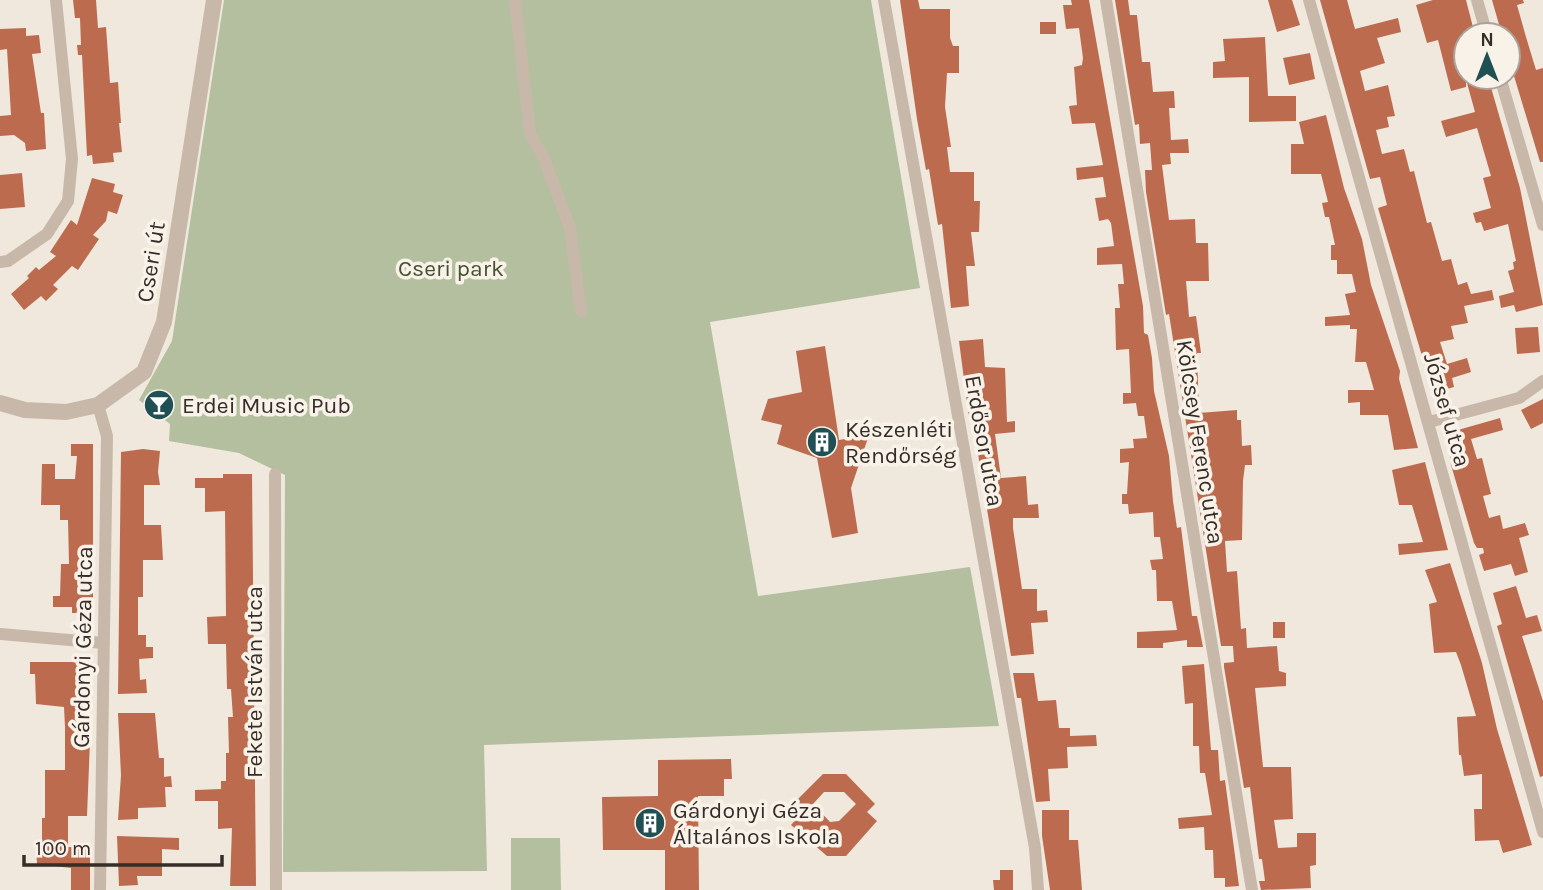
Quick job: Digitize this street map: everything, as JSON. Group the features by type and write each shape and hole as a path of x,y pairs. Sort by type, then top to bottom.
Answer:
{"street":[{"path":"0,261 8,261 47,234 68,201 72,159 56,0"},
{"name":"Cseri út","path":"0,403 25,410 66,412 98,405 144,372 164,322 214,0"},
{"path":"515,0 530,133 545,161 570,228 581,311"},
{"name":"Erdősor utca","path":"884,0 1035,848 1038,890"},
{"name":"Kölcsey Ferenc utca","path":"1107,0 1252,890"},
{"name":"József utca","path":"1309,0 1543,832"},
{"path":"1477,0 1483,21"},
{"path":"1504,91 1543,225"},
{"path":"1429,422 1519,398 1543,381"},
{"name":"Gárdonyi Géza utca","path":"98,405 107,436 100,890"},
{"name":"Fekete István utca","path":"275,474 276,890"},
{"path":"0,634 104,643"}],"green space":[{"name":"Cseri park","path":"224,0 871,0 920,288 710,322 758,596 970,567 999,726 484,745 487,871 283,872 285,475 239,453 169,441 170,424 139,400 172,341"},
{"path":"511,838 560,838 561,890 511,890"}],"building":[{"path":"73,0 96,0 98,28 106,27 110,83 118,82 121,123 122,152 113,153 114,162 93,164 92,155 87,156 82,55 78,55 77,45 81,45 80,18 75,18"},
{"path":"900,0 918,0 920,9 950,9 950,38 953,46 959,46 959,73 947,73 945,107 951,147 947,147 950,172 974,172 974,201 980,201 979,232 971,232 975,266 966,266 969,306 951,308 942,224 938,225 929,169 926,170"},
{"path":"1071,0 1089,0 1143,306 1144,333 1148,335 1152,358 1154,391 1169,456 1177,528 1181,527 1192,616 1197,616 1203,647 1187,647 1187,640 1163,643 1163,648 1137,648 1137,632 1177,630 1172,601 1157,601 1156,570 1152,570 1150,560 1163,559 1160,537 1154,537 1153,512 1129,514 1128,504 1122,504 1122,494 1127,494 1129,462 1120,463 1120,449 1134,448 1133,439 1147,438 1144,416 1138,416 1136,403 1123,404 1123,393 1131,393 1129,349 1116,350 1115,308 1120,308 1118,284 1124,284 1122,264 1097,265 1097,248 1114,246 1111,223 1108,219 1099,221 1095,198 1106,197 1103,177 1077,180 1076,168 1103,165 1095,123 1072,124 1069,106 1077,105 1074,67 1082,65 1083,58 1079,28 1066,29 1063,5 1072,5"},
{"path":"1115,0 1128,0 1130,15 1137,15 1142,62 1150,62 1153,92 1174,91 1175,108 1169,108 1171,140 1188,139 1189,153 1170,153 1171,164 1162,165 1169,220 1195,219 1196,243 1208,243 1209,281 1186,281 1189,317 1196,316 1201,353 1197,353 1199,413 1237,410 1237,420 1241,420 1242,446 1251,445 1252,465 1245,465 1243,481 1242,540 1225,541 1227,572 1237,571 1241,629 1246,628 1247,648 1277,646 1279,671 1286,673 1286,686 1255,688 1263,767 1291,767 1293,819 1274,820 1278,848 1297,847 1297,833 1316,833 1316,865 1310,866 1311,888 1261,890 1259,881 1265,881 1262,859 1259,859 1250,787 1244,788 1224,667 1224,663 1234,662 1233,646 1221,646 1169,314 1166,315 1146,192 1145,170 1152,170 1150,143 1140,144 1139,124 1135,125"},
{"path":"1268,0 1292,0 1300,25 1277,32"},
{"path":"1320,0 1347,0 1355,29 1398,18 1401,32 1377,38 1385,63 1360,71 1365,91 1388,85 1395,116 1387,117 1389,127 1376,130 1382,154 1404,149 1410,172 1414,171 1427,223 1431,222 1442,261 1451,259 1458,285 1467,282 1471,294 1492,290 1494,300 1464,306 1468,323 1451,326 1454,339 1440,342 1447,364 1467,358 1471,372 1452,378 1454,387 1433,393 1378,208 1387,205 1380,177 1370,179"},
{"path":"1433,0 1466,0 1471,21 1452,21 1452,91 1438,40 1427,43 1416,5"},
{"path":"1492,0 1523,0 1524,3 1517,5 1522,21 1498,21"},
{"path":"1040,22 1056,22 1056,34 1040,34"},
{"path":"1522,23 1536,70 1543,68 1543,162 1540,162 1519,91 1522,91"},
{"path":"26,28 26,36 39,35 41,53 32,54 41,113 44,113 46,149 26,151 25,143 14,135 0,136 0,116 11,115 7,49 0,50 0,29"},
{"path":"1265,37 1268,96 1296,96 1296,121 1249,122 1249,77 1213,78 1213,62 1225,61 1223,39"},
{"path":"1310,53 1315,79 1289,85 1283,58"},
{"path":"1469,91 1492,91 1520,188 1543,305 1516,312 1514,305 1501,308 1499,296 1514,292 1508,271 1514,269 1513,262 1516,261 1508,224 1484,231 1481,222 1476,223 1473,213 1491,208 1483,178 1491,176 1477,128 1446,137 1441,121 1475,112"},
{"path":"1326,115 1344,188 1362,239 1371,285 1400,371 1399,379 1418,448 1394,450 1388,415 1360,415 1360,402 1348,403 1348,390 1374,390 1366,362 1355,362 1357,329 1350,329 1350,325 1325,326 1325,317 1350,315 1345,294 1356,292 1352,274 1337,274 1337,260 1331,260 1331,245 1335,245 1329,217 1325,217 1322,203 1328,202 1321,174 1291,174 1291,144 1304,144 1299,122"},
{"path":"22,173 25,207 0,209 0,175"},
{"path":"92,178 115,184 113,192 123,195 117,214 108,211 106,221 93,235 99,239 78,270 72,266 53,285 58,289 46,301 41,296 24,310 11,294 29,278 27,276 36,267 39,270 56,256 50,252 71,220 77,225"},
{"path":"1538,327 1540,352 1517,354 1515,328"},
{"path":"983,339 985,367 1005,368 1007,422 1015,421 1015,432 995,434 1001,478 1026,476 1028,505 1038,504 1039,518 1013,518 1022,589 1037,589 1037,611 1047,610 1048,622 1031,623 1034,654 1011,656 972,417 969,418 959,341"},
{"name":"Készenléti Rendőrség","path":"825,346 839,440 869,435 851,488 858,533 832,538 817,458 777,444 782,425 761,420 768,399 802,392 796,351"},
{"path":"1543,399 1543,423 1531,429 1521,410"},
{"path":"1500,418 1503,430 1471,439 1477,459 1482,458 1491,494 1483,496 1489,518 1500,515 1503,529 1525,523 1529,535 1519,538 1528,572 1515,576 1511,564 1484,571 1479,555 1484,553 1483,548 1477,548 1474,543 1451,465 1450,457 1461,454 1459,444 1447,445 1444,434"},
{"path":"71,444 93,444 93,613 72,613 72,607 53,607 53,596 60,596 61,564 69,564 68,520 60,520 60,505 41,505 42,464 55,464 55,479 75,479 77,456 71,456"},
{"path":"143,449 160,451 160,485 144,485 144,525 161,525 163,560 143,560 143,597 138,597 138,635 146,635 146,647 153,647 153,658 139,659 140,680 146,679 147,693 118,694 121,452"},
{"path":"1425,462 1448,550 1399,555 1398,544 1423,542 1412,505 1399,505 1392,470"},
{"path":"223,474 252,474 256,886 230,886 232,828 218,829 218,801 195,801 195,790 221,789 221,781 226,781 226,753 229,753 228,717 233,717 231,689 227,689 226,644 208,644 207,617 226,616 225,511 205,512 205,488 195,488 195,478 223,478"},
{"path":"1450,563 1482,663 1497,729 1532,845 1503,853 1499,840 1475,841 1474,809 1482,809 1482,774 1464,776 1459,755 1457,717 1476,716 1456,652 1434,653 1429,604 1437,602 1425,570"},
{"path":"1516,586 1526,618 1537,615 1542,631 1522,636 1543,701 1543,776 1540,777 1497,626 1502,624 1493,593"},
{"path":"1273,622 1285,622 1285,638 1273,638"},
{"path":"30,662 93,662 89,695 83,696 84,713 91,716 87,816 68,816 68,847 90,848 90,890 71,890 71,868 37,864 36,849 42,849 42,818 45,818 45,770 65,770 65,727 64,707 36,704 35,674 30,674"},
{"path":"1204,664 1211,750 1218,750 1220,781 1225,780 1239,886 1225,887 1225,878 1214,878 1213,850 1205,850 1204,827 1179,829 1178,818 1212,815 1205,773 1200,773 1199,746 1193,746 1193,703 1185,704 1182,666"},
{"path":"1013,673 1034,673 1038,701 1056,700 1059,728 1070,728 1070,736 1096,735 1097,746 1067,747 1068,768 1048,769 1050,801 1036,802 1021,698 1017,698"},
{"path":"118,713 155,713 159,758 164,758 164,777 171,776 172,787 165,787 166,807 138,808 138,819 118,820 121,775"},
{"name":"Gárdonyi Géza Általános Iskola","path":"731,759 732,779 724,779 724,796 698,796 699,890 665,890 665,850 603,850 602,797 658,796 658,760"},
{"path":"823,774 846,774 875,804 867,812 877,821 846,856 827,856 791,825 800,815 791,806","holes":["824,792 844,792 856,804 839,821 830,822 813,804"]},
{"path":"1042,810 1069,810 1069,840 1078,840 1082,890 1050,890 1042,836"},
{"path":"117,836 179,838 179,850 162,849 162,876 137,876 138,885 119,886"},
{"path":"1000,870 1013,870 1013,890 994,890 993,880 1000,880"}],"place":[{"name":"Erdei Music Pub","path":"159,405"},
{"name":"Készenléti Rendőrség","path":"822,442"},
{"name":"Gárdonyi Géza Általános Iskola","path":"650,823"}]}
